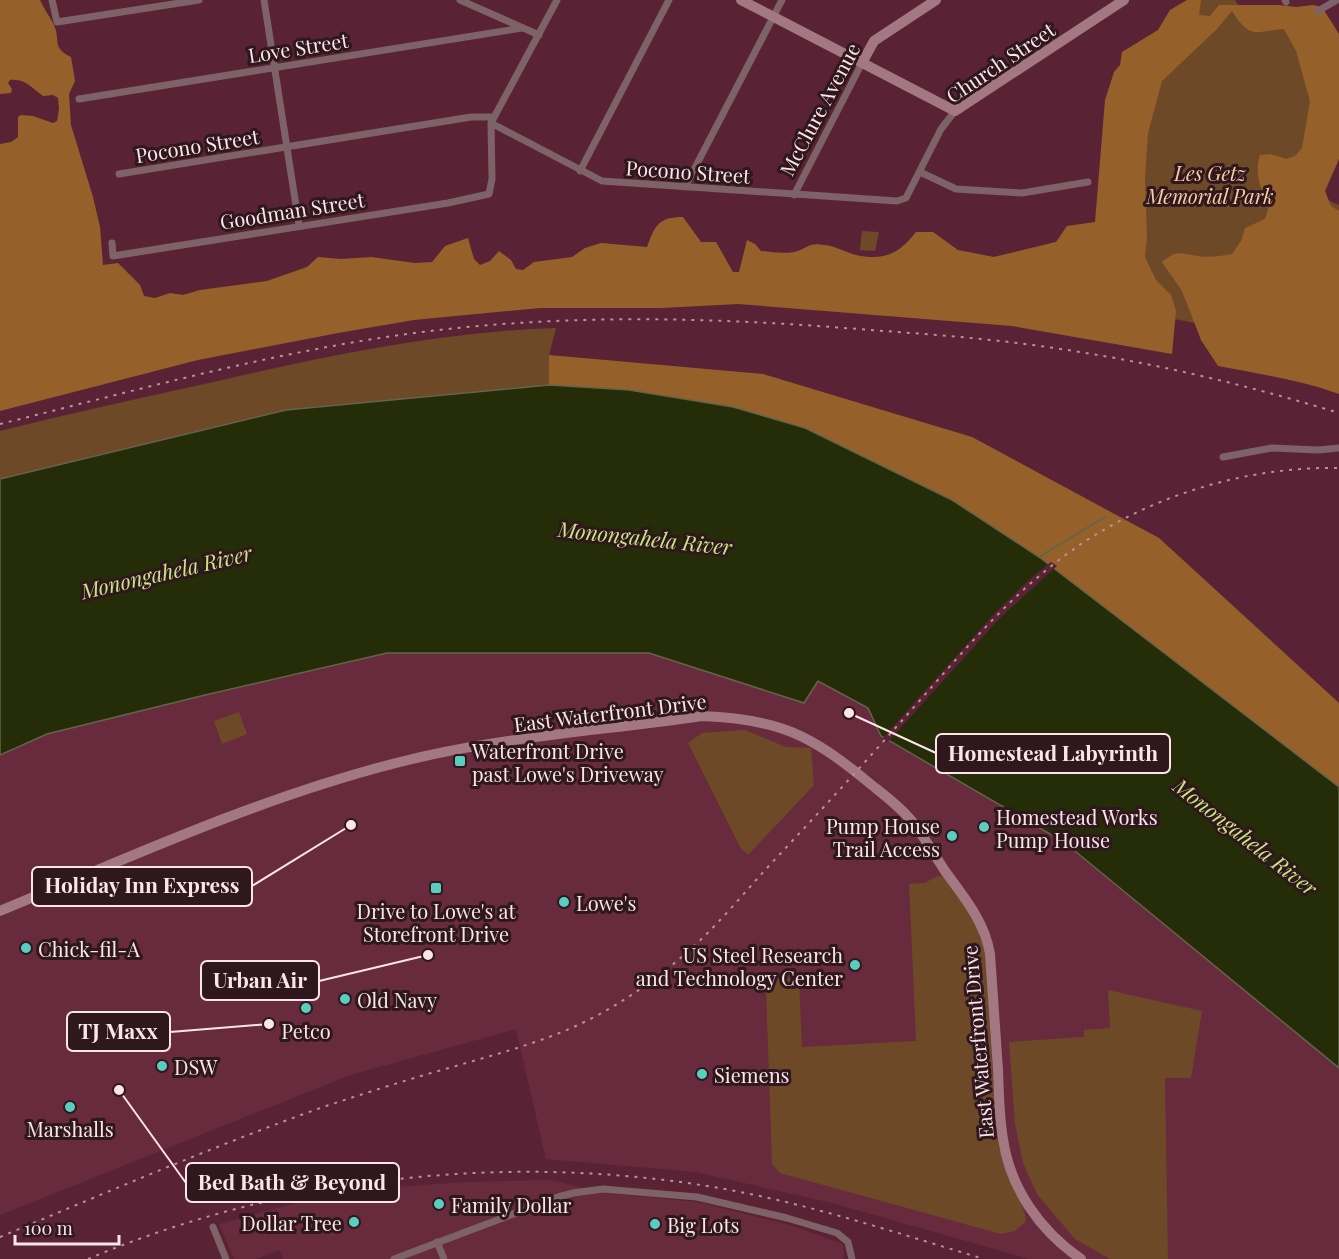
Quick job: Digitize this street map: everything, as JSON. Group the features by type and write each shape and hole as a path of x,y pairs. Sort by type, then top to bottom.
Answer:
{"street":[{"path":"52,0 57,22 199,0"},
{"path":"264,0 299,225"},
{"path":"460,0 539,35"},
{"path":"493,120 557,0"},
{"path":"580,171 669,0"},
{"path":"741,0 955,111"},
{"path":"685,187 782,0"},
{"name":"McClure Avenue","path":"794,195 874,41 936,0"},
{"name":"Church Street","path":"897,201 906,198 941,129 955,111 1124,0"},
{"path":"1318,11 1337,0"},
{"name":"Love Street","path":"79,99 522,28"},
{"name":"Pocono Street","path":"119,174 471,117 493,120 580,171 610,183 897,201"},
{"name":"Goodman Street","path":"112,243 112,256 489,194 492,179 493,120"},
{"path":"920,172 956,189 1022,193 1088,182"},
{"path":"1223,457 1272,448 1310,450 1339,448"},
{"name":"East Waterfront Drive","path":"0,912 259,805 397,763 491,744 702,716 733,717 778,726 819,744 888,798 914,825 974,912 986,936 990,954 1000,1123 1009,1165 1022,1195 1049,1233 1081,1259"},
{"path":"394,1259 573,1192 603,1189 697,1197 786,1218 837,1233 848,1242 852,1259"},
{"path":"213,1227 226,1259"},
{"path":"437,1242 444,1259"}],"shaded area":[{"path":"0,0 40,0 54,25 59,47 71,57 75,81 69,94 71,125 100,227 103,265 118,263 140,285 144,296 155,298 170,293 183,295 200,290 267,281 307,267 318,257 341,259 371,257 415,263 432,262 445,246 468,238 474,259 480,265 490,261 499,251 511,260 516,269 523,270 534,262 572,257 585,248 601,243 647,247 659,224 675,217 683,217 701,242 716,242 733,272 739,272 747,240 761,251 790,253 818,244 866,257 883,256 897,251 916,232 933,232 958,250 994,257 1056,242 1067,226 1095,222 1105,100 1114,72 1120,65 1122,52 1158,30 1170,10 1187,0 1201,0 1199,15 1210,16 1219,5 1296,7 1313,5 1322,7 1339,34 1339,159 1325,191 1331,206 1339,211 1339,394 1294,381 1218,366 1201,340 1182,291 1162,262 1171,255 1179,253 1206,257 1232,254 1241,241 1245,228 1265,219 1269,206 1259,182 1260,155 1271,154 1286,159 1295,156 1302,148 1310,101 1296,51 1284,29 1253,32 1243,26 1232,11 1217,29 1162,81 1148,133 1145,178 1147,238 1145,257 1156,280 1171,295 1176,311 1172,354 1012,326 738,304 662,308 540,308 414,320 338,333 198,360 0,411 0,144 11,142 18,137 18,117 21,115 33,116 53,123 57,121 59,109 58,98 53,95 43,96 28,84 20,81 10,80 8,83 12,89 11,93 0,94"},
{"path":"549,355 763,374 972,437 1159,538 1339,703 1339,787 1039,557 952,500 805,428 733,407 629,390 549,385"},
{"path":"387,653 649,653 803,703 818,681 868,708 881,737 1064,842 1339,1068 1339,1259 1029,1259 832,1203 695,1172 546,1159 516,1029 350,1075 0,1215 0,755 47,734"},
{"path":"551,1180 604,1193 697,1202 790,1225 843,1244 844,1259 283,1259 279,1250 256,1259 234,1259 219,1224 307,1200 385,1188 465,1182"}],"green space":[{"name":"Les Getz Memorial Park","path":"1201,0 1235,0 1242,11 1324,21 1320,197 1339,205 1339,352 1110,306 994,257 1101,231 1100,180"},
{"path":"862,231 879,232 875,251 860,250"},
{"path":"556,328 549,355 549,385 286,410 0,479 0,431 260,371 386,346 470,334"},
{"path":"239,712 247,734 222,744 214,721"},
{"path":"745,730 786,747 811,748 814,785 748,855 740,847 688,743 702,733"},
{"path":"937,876 945,877 979,928 986,953 996,1131 1007,1173 1023,1207 1026,1221 1015,1231 1001,1234 780,1173 772,1164 766,988 774,979 799,978 802,1047 916,1041 909,884 925,883"},
{"path":"1108,990 1202,1011 1191,1078 1165,1078 1168,1259 1110,1259 1075,1239 1037,1194 1023,1163 1015,1124 1009,1042 1084,1037 1084,1030 1110,1028"}],"water":[{"name":"Monongahela River","path":"549,385 629,390 733,407 805,428 952,500 1039,557 1339,787 1339,1068 1064,842 881,736 868,708 818,681 804,703 649,653 387,653 47,734 0,755 0,479 286,410"}],"pier":[{"path":"1051,562 1057,566 1000,618 887,743 881,740 995,613"}],"waterway":[{"path":"1039,557 1105,517"}],"railway":[{"path":"0,424 253,362 355,342 465,327 638,319 754,322 955,336 1040,346 1191,373 1339,413"},
{"path":"0,1237 162,1169 326,1106 492,1056 564,1031 629,997 701,940 990,623 1025,588 1075,548 1145,509 1221,482 1299,469 1339,468"},
{"path":"88,1259 164,1230 242,1207 323,1190 404,1178 486,1173 569,1173 650,1178 730,1190 858,1221 984,1259"}],"place":[{"name":"Homestead Labyrinth","path":"849,713"},
{"name":"Waterfront Drive past Lowe's Driveway","path":"460,761"},
{"name":"Holiday Inn Express","path":"351,825"},
{"name":"Homestead Works Pump House","path":"984,827"},
{"name":"Pump House Trail Access","path":"952,836"},
{"name":"Drive to Lowe's at Storefront Drive","path":"436,888"},
{"name":"Lowe's","path":"564,902"},
{"name":"Chick-fil-A","path":"26,948"},
{"name":"Urban Air","path":"428,955"},
{"name":"US Steel Research and Technology Center","path":"855,965"},
{"name":"Old Navy","path":"345,999"},
{"name":"Petco","path":"306,1008"},
{"name":"TJ Maxx","path":"269,1024"},
{"name":"DSW","path":"162,1066"},
{"name":"Siemens","path":"702,1074"},
{"name":"Bed Bath & Beyond","path":"119,1090"},
{"name":"Marshalls","path":"70,1107"},
{"name":"Family Dollar","path":"439,1204"},
{"name":"Dollar Tree","path":"354,1222"},
{"name":"Big Lots","path":"655,1224"}]}
